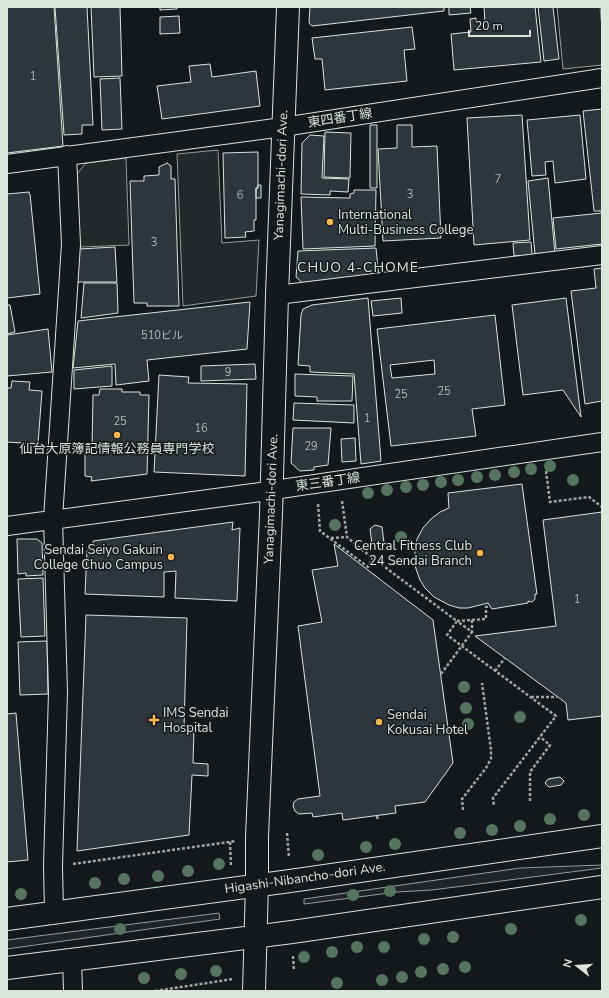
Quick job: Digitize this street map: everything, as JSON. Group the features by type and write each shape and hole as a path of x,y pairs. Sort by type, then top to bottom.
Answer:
{"main road":[{"name":"Yanagimachi-dori Ave.","path":"254,991 257,838 288,7"},
{"name":"Higashi-Nibancho-dori Ave.","path":"7,919 257,884 290,881 602,836"},
{"path":"7,968 292,932 602,887"}],"street":[{"name":"東四番丁線","path":"7,164 283,127 602,78"},
{"path":"54,912 53,866 58,692 53,519 71,244 67,155"},
{"path":"277,295 602,255"},
{"name":"東三番丁線","path":"7,526 271,490 602,442"},
{"path":"72,959 73,991"}],"path":[{"path":"546,471 550,502 589,497 602,508"},
{"path":"342,501 346,536 472,632"},
{"path":"318,504 320,531 368,567 373,558"},
{"path":"331,538 346,536"},
{"path":"457,621 486,619 486,607 490,606"},
{"path":"441,674 472,632 472,620"},
{"path":"457,621 447,635 556,716 494,798 494,806"},
{"path":"495,671 504,658"},
{"path":"463,810 462,799 491,759 482,683"},
{"path":"530,697 557,697"},
{"path":"530,801 530,772 550,745 540,737"},
{"path":"377,816 378,821"},
{"path":"287,833 289,858"},
{"path":"69,865 238,840"},
{"path":"230,842 231,866"},
{"path":"293,956 294,971"},
{"path":"155,991 237,978"}],"shaded area":[{"path":"557,7 600,7 602,29 602,65 563,69"},
{"path":"218,150 222,243 259,240 256,296 183,306 177,154"},
{"path":"126,158 129,245 80,247 76,175 86,163"},
{"path":"602,865 602,868 432,890 397,892 304,904 304,899 520,868"},
{"path":"219,913 220,919 7,949 7,940"}],"building":[{"path":"7,7 54,7 63,146 7,153"},
{"path":"55,7 87,7 93,125 82,125 82,134 64,135"},
{"path":"91,7 120,7 122,76 94,77"},
{"path":"160,7 177,7 177,9 160,10"},
{"path":"310,7 444,7 444,11 312,26 309,23"},
{"path":"449,7 470,7 471,13 449,15"},
{"path":"484,7 535,7 541,62 454,70 451,34 471,32 470,19 476,18 476,23 485,22"},
{"path":"538,7 553,7 559,59 544,61"},
{"path":"179,16 180,33 160,34 160,17"},
{"path":"412,27 415,49 404,50 407,81 325,90 322,59 315,59 312,38"},
{"path":"210,64 212,77 256,71 260,106 162,119 157,86 191,82 189,66"},
{"path":"120,78 122,129 102,130 100,79"},
{"path":"602,109 602,211 594,211 583,111"},
{"path":"522,115 530,240 474,245 467,118"},
{"path":"580,115 586,179 555,183 553,161 545,162 546,175 532,176 527,120"},
{"path":"370,125 377,125 377,188 370,188"},
{"path":"397,125 412,125 412,147 437,146 441,238 383,241 378,149 397,148"},
{"path":"325,132 351,133 350,178 324,177"},
{"path":"310,135 324,136 322,178 349,179 348,192 330,191 330,195 301,194 302,143"},
{"path":"258,152 258,188 256,188 256,220 254,220 254,231 245,232 246,237 225,238 223,153"},
{"path":"167,163 171,166 171,179 175,179 179,306 147,306 147,303 134,303 130,181 144,181 144,176 159,175 159,167"},
{"path":"548,178 555,254 543,256 542,253 535,254 528,181"},
{"path":"258,185 261,185 261,198 256,198 256,188 258,188"},
{"path":"354,190 376,190 375,246 303,249 301,197 350,198 350,194 354,193"},
{"path":"29,192 40,294 7,298 7,194"},
{"path":"602,213 602,244 556,249 553,218"},
{"path":"531,242 532,255 514,256 513,243"},
{"path":"115,247 117,282 77,282 79,249"},
{"path":"376,248 379,277 305,285 296,277 298,251"},
{"path":"602,268 602,401 585,404 571,291 596,288 594,269"},
{"path":"84,283 117,283 118,313 81,318"},
{"path":"368,298 381,461 361,464 354,374 310,372 310,366 298,365 301,315 303,309 312,305"},
{"path":"401,298 402,313 373,316 371,301"},
{"path":"566,298 581,417 563,390 523,395 512,305"},
{"path":"250,302 247,349 147,360 149,381 116,385 115,364 73,368 78,321"},
{"path":"7,305 10,305 15,332 7,334"},
{"path":"495,315 505,405 472,409 476,436 391,446 377,329","holes":["434,360 435,374 392,378 390,365"]},
{"path":"48,329 52,372 7,376 7,335"},
{"path":"255,364 256,379 201,381 201,366"},
{"path":"112,366 112,386 74,389 74,370"},
{"path":"295,374 353,376 352,401 317,401 317,397 295,396"},
{"path":"159,375 189,377 188,383 247,384 245,476 154,472"},
{"path":"12,381 30,382 29,390 42,391 38,444 7,442 7,388 11,388"},
{"path":"100,389 122,389 122,392 140,392 140,395 149,395 147,474 91,481 92,477 85,476 85,448 92,448 93,395 99,395"},
{"path":"294,403 354,405 354,423 293,420"},
{"path":"293,428 331,428 328,465 314,467 314,470 300,471 291,463"},
{"path":"355,438 356,461 342,462 341,439"},
{"path":"522,484 537,594 535,594 535,599 532,602 528,601 528,603 492,609 488,603 468,608 459,608 449,605 434,597 425,588 420,580 415,566 415,551 417,539 423,528 440,512 449,508 448,493"},
{"path":"602,512 602,716 568,720 566,703 475,636 556,626 543,520"},
{"path":"233,522 232,530 240,528 237,601 175,598 176,571 164,572 164,597 85,594 87,551 94,550 93,541"},
{"path":"375,525 382,527 384,543 379,547 372,544 370,529"},
{"path":"17,539 37,539 42,543 43,575 26,576 26,573 18,574"},
{"name":"Sendai Kokusai Hotel","path":"334,544 433,620 453,763 425,802 395,806 396,813 343,820 342,813 313,817 312,813 299,814 295,811 293,806 294,802 298,799 320,796 298,626 322,622 312,570 338,566"},
{"path":"43,578 45,636 21,637 18,579"},
{"path":"86,615 187,618 184,728 194,729 193,763 208,764 208,776 192,775 189,835 77,851"},
{"path":"47,641 48,694 20,695 18,642"},
{"path":"16,713 28,860 7,862 7,714"},
{"path":"560,777 564,781 561,785 549,787 545,783 548,779"}],"place":[{"name":"International Multi-Business College","path":"330,222"},
{"name":"仙台大原簿記情報公務員専門学校","path":"117,435"},
{"name":"Central Fitness Club 24 Sendai Branch","path":"480,553"},
{"name":"Sendai Seiyo Gakuin College Chuo Campus","path":"171,557"},
{"name":"IMS Sendai Hospital","path":"154,720"},
{"name":"Sendai Kokusai Hotel","path":"379,722"}],"district":[{"name":"CHUO 4-CHOME","path":"358,267"}]}
